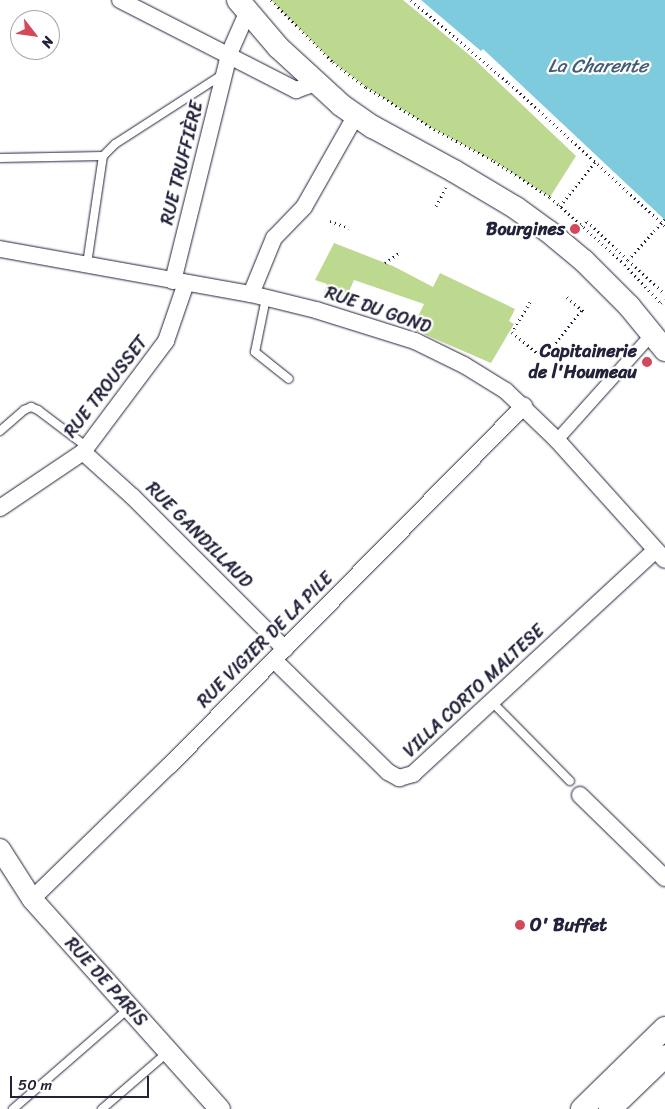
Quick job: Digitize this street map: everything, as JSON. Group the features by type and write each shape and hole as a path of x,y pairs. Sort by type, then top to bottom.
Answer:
{"main road":[{"path":"243,5 278,47 315,84 356,115 373,127 454,171 516,208 548,231 592,269 629,306 659,342"},
{"path":"582,1109 665,1028"},
{"path":"610,1109 665,1056"}],"street":[{"path":"120,0 229,54 296,90 315,84"},
{"name":"RUE TRUFFIÈRE","path":"179,282 229,54 243,5"},
{"path":"258,296 274,238 304,207 356,115"},
{"name":"RUE DU GOND","path":"0,249 258,296 316,310 415,341 487,378 524,406 660,555"},
{"name":"RUE TROUSSET","path":"0,508 85,450 166,341 179,282"},
{"path":"557,440 659,342"},
{"name":"RUE VIGIER DE LA PILE","path":"32,899 280,655 524,406"},
{"name":"RUE GANDILLAUD","path":"85,450 133,497 280,655"},
{"name":"VILLA CORTO MALTESE","path":"280,655 388,772 398,778 413,774 660,555"},
{"path":"575,788 665,878"},
{"name":"RUE DE PARIS","path":"0,849 32,899 220,1109"}],"lane":[{"path":"87,264 103,156 115,144 226,73"},
{"path":"0,158 103,156"},
{"path":"258,296 255,352 289,379"},
{"path":"0,431 24,410 31,407 85,450"},
{"path":"492,702 575,788"},
{"path":"13,1109 129,1008"},
{"path":"102,1109 168,1052"}],"path":[{"path":"271,0 333,62 366,87 434,129 494,161 560,206 661,303 665,300"},
{"path":"411,0 509,82 665,226"},
{"path":"560,206 595,162"},
{"path":"330,220 349,228"},
{"path":"628,260 665,220"},
{"path":"582,226 587,221 665,294"},
{"path":"384,263 400,253"},
{"path":"530,302 512,332 543,358 583,311 567,297"}],"green space":[{"path":"271,0 403,0 473,58 576,156 550,197 494,161 434,129 366,87 333,62"},
{"path":"334,243 393,266 433,287 440,273 515,309 509,321 514,324 491,363 412,329 424,304 354,280 344,303 322,298 327,284 315,280"}],"water":[{"name":"La Charente","path":"421,0 665,0 665,220 483,49 481,51"}],"place":[{"name":"Bourgines","path":"575,229"},
{"name":"Capitainerie de l'Houmeau","path":"647,362"},
{"name":"O' Buffet","path":"520,925"}]}
